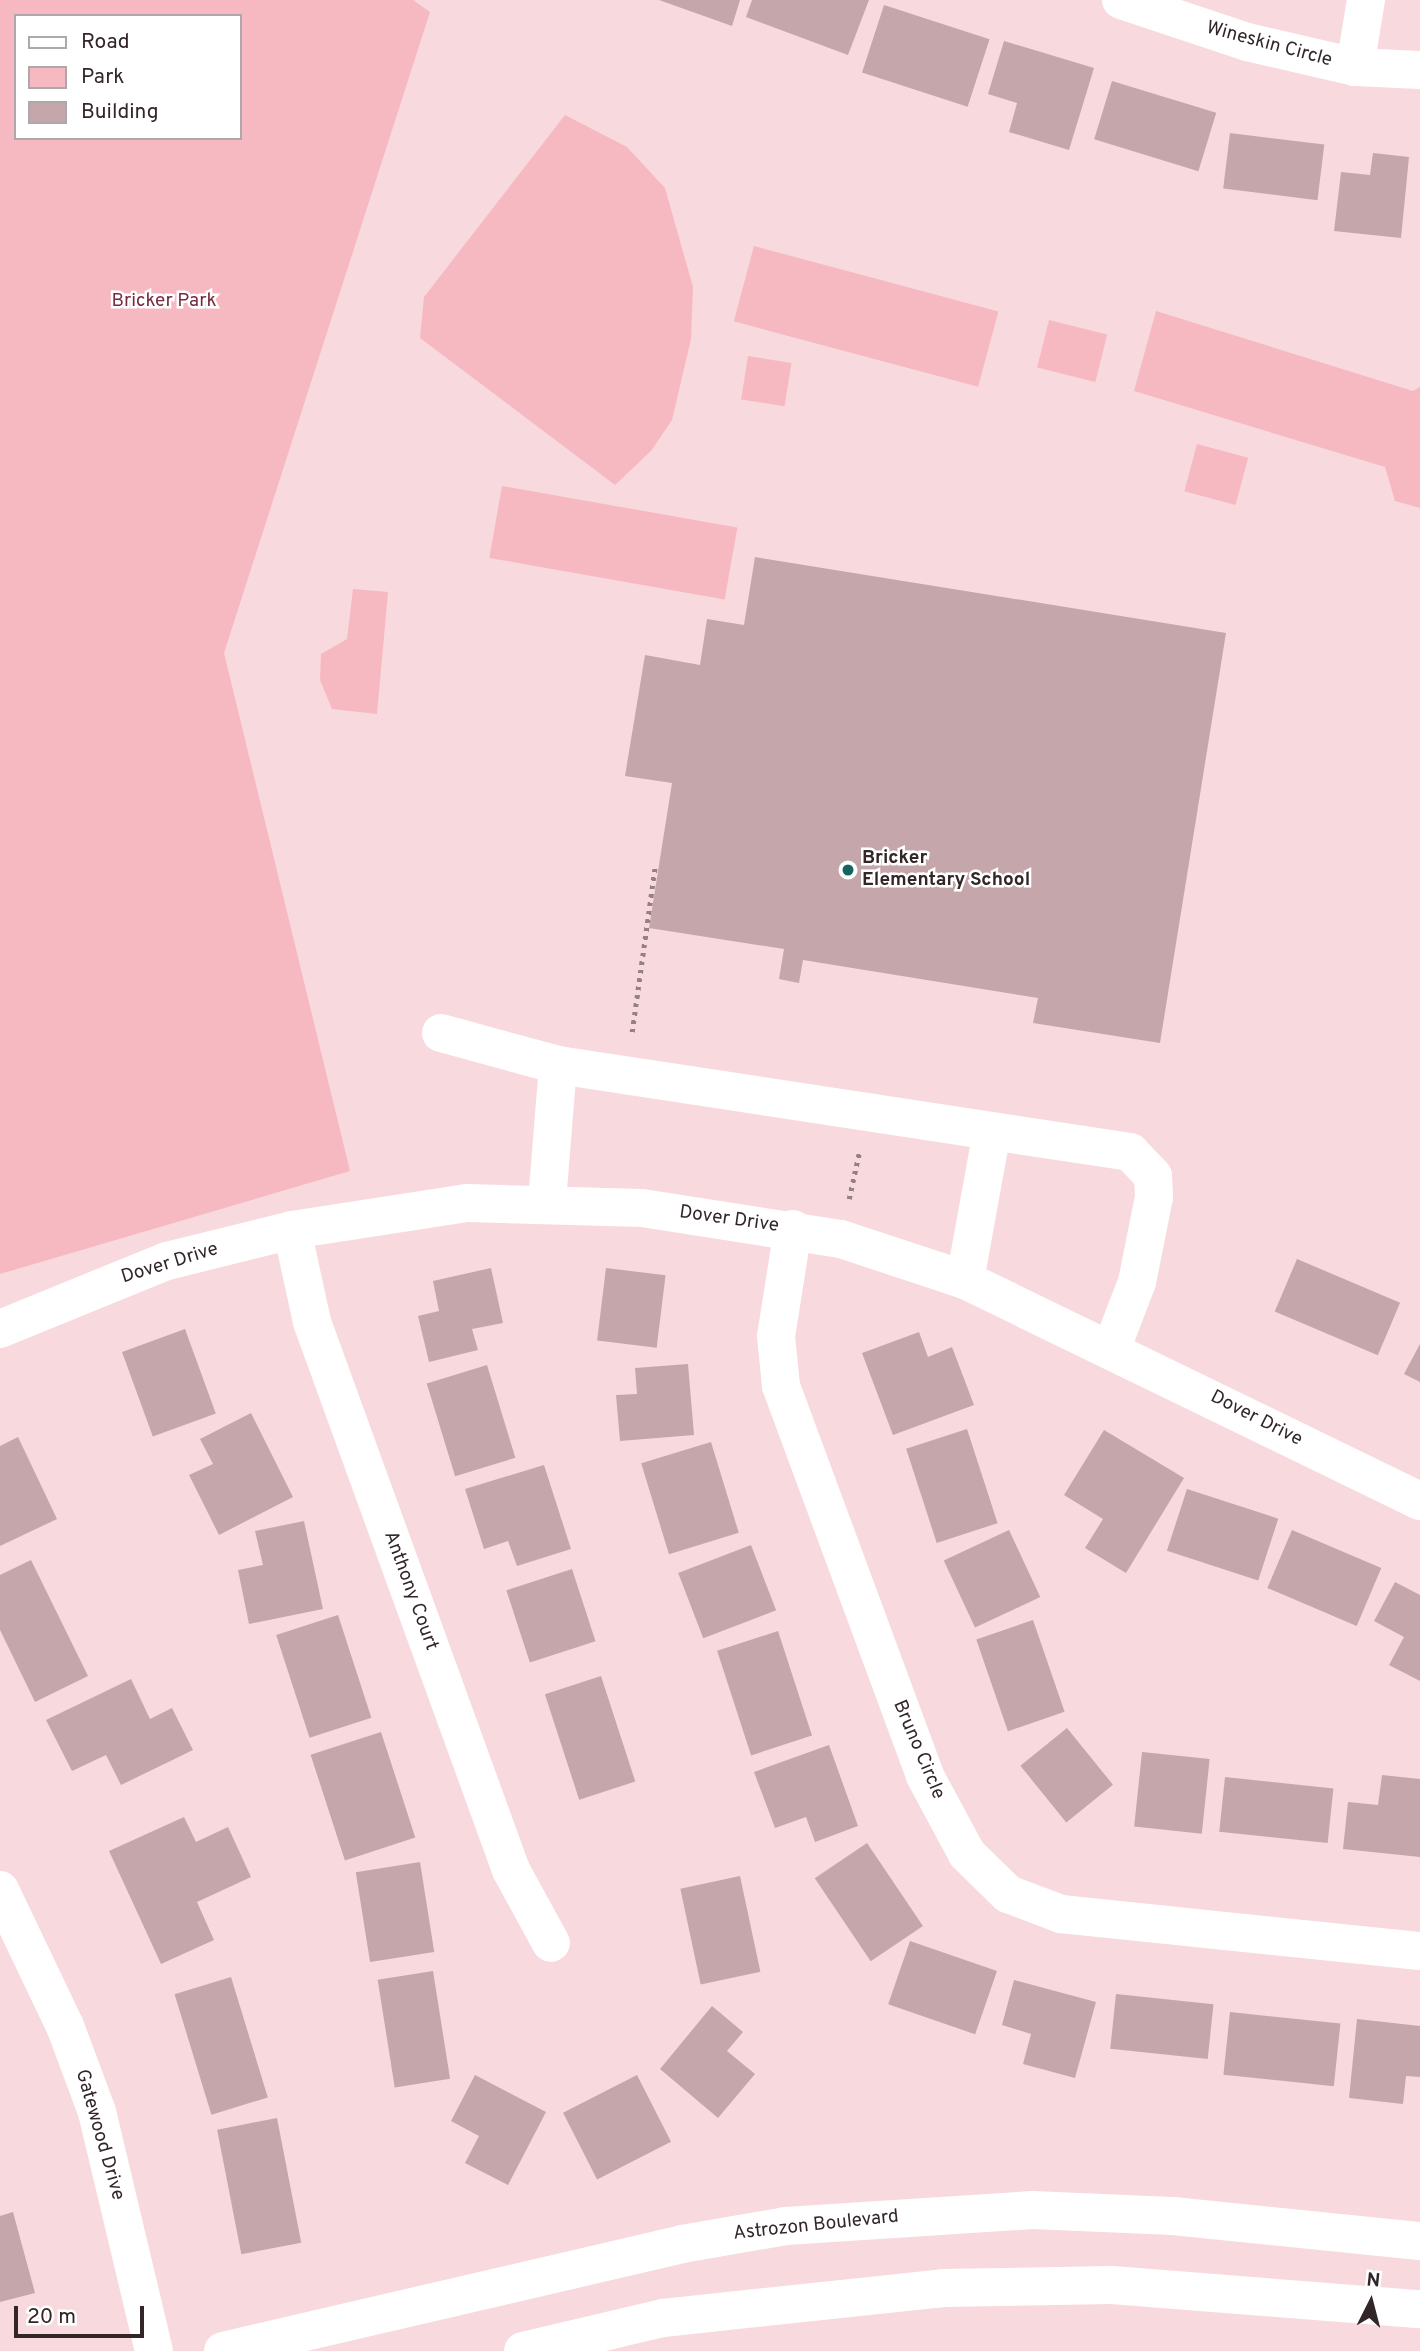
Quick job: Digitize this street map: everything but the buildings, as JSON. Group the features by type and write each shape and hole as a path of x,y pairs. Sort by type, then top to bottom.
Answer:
{"street":[{"name":"Wineskin Circle","path":"1121,0 1247,43 1354,67 1420,70"},
{"path":"1354,67 1366,0"},
{"path":"441,1033 558,1065 1129,1152 1153,1176 1138,1282 1112,1347"},
{"path":"547,1202 558,1065"},
{"path":"965,1280 992,1132"},
{"name":"Dover Drive","path":"0,1329 167,1261 292,1230 467,1203 547,1202 793,1229 965,1280 1112,1347 1420,1501"},
{"name":"Bruno Circle","path":"793,1229 776,1336 781,1386 925,1776 967,1854 1008,1894 1061,1914 1420,1951"},
{"name":"Anthony Court","path":"292,1230 312,1322 511,1870 551,1943"},
{"name":"Gatewood Drive","path":"0,1890 65,2026 97,2112 154,2351"},
{"name":"Astrozon Boulevard","path":"223,2351 682,2244 786,2226 1032,2210 1173,2216 1420,2241"},
{"path":"523,2351 663,2318 943,2288 1112,2285 1420,2309"}],"path":[{"path":"632,1032 654,867"}],"green space":[{"name":"Bricker Park","path":"0,0 413,0 430,12 224,653 350,1171 0,1274"},
{"path":"565,115 627,147 665,188 693,287 691,339 672,420 651,451 615,485 420,338 424,297"},
{"path":"754,246 998,311 978,387 734,321"},
{"path":"1156,311 1413,391 1420,387 1420,508 1395,501 1385,467 1134,391"},
{"path":"1049,320 1107,335 1095,382 1037,368"},
{"path":"748,356 791,363 785,406 741,399"},
{"path":"1197,444 1248,458 1236,505 1184,491"},
{"path":"502,486 737,528 725,599 489,558"},
{"path":"353,589 388,592 377,714 332,709 320,680 321,654 347,639"}],"place":[{"name":"Bricker Elementary School","path":"848,870"}]}
